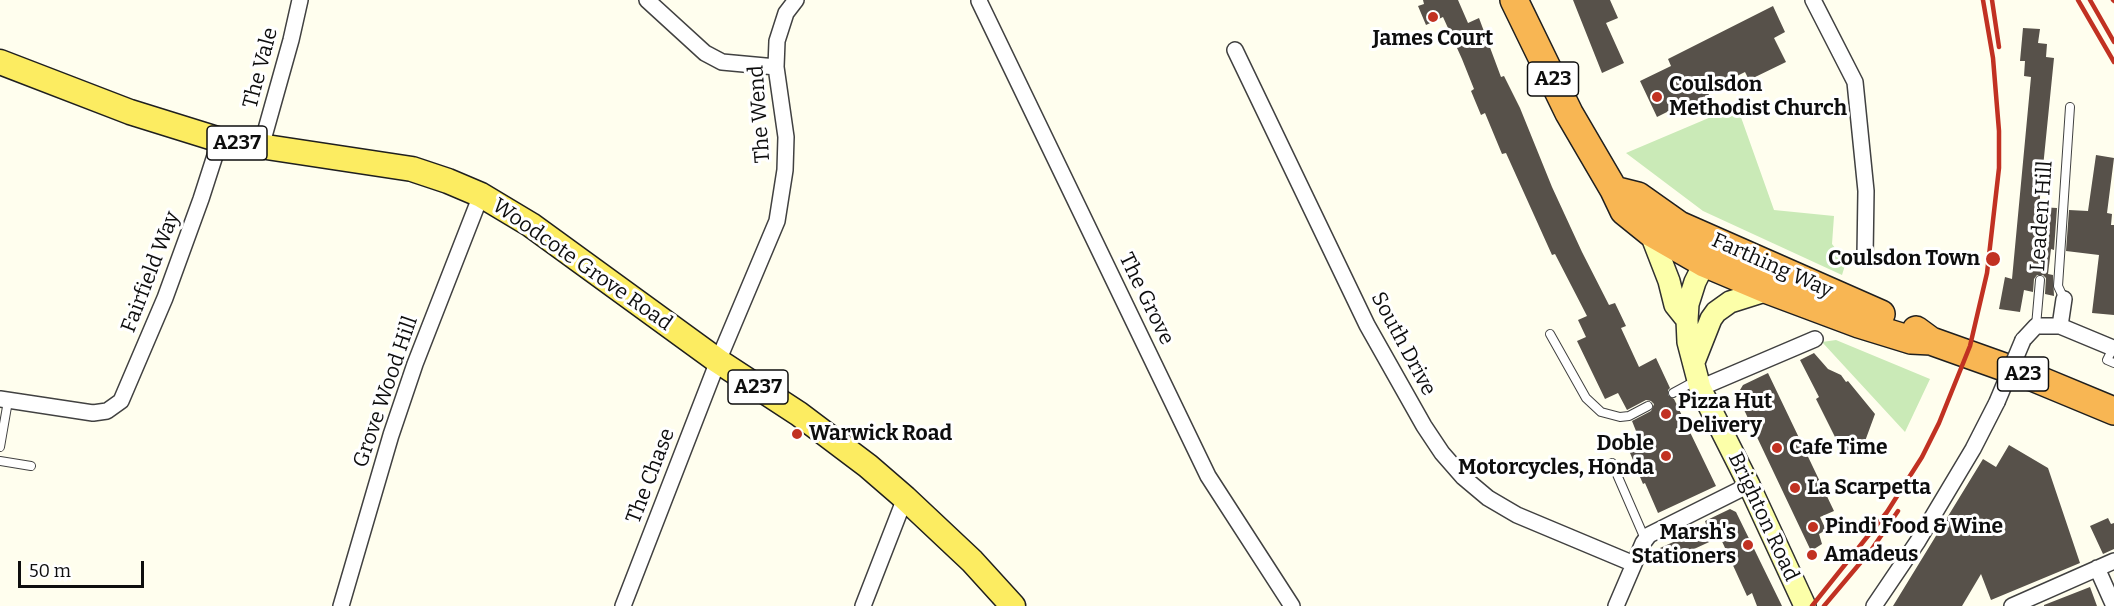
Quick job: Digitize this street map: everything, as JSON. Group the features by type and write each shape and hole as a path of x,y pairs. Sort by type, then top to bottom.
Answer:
{"highway":[{"name":"Brighton Road","path":"1514,0 1569,113 1624,211 1650,232"},
{"name":"Farthing Way","path":"1614,190 1638,196 1679,225 1710,252 1768,290 1869,327 1911,340 1931,341 2032,377 2114,411"},
{"name":"A23","path":"1650,232 1710,252"},
{"name":"Farthing Way","path":"1710,252 1915,328 1931,341"}],"main road":[{"name":"Woodcote Grove Road","path":"0,62 130,112 220,140 412,170 448,181 481,195 531,225 718,361 799,414 868,466 972,561 1014,606"},
{"name":"Brighton Road","path":"1650,232 1669,281 1675,306 1687,320"},
{"name":"Brighton Road","path":"1710,252 1688,304 1688,342 1697,377 1805,606"},
{"path":"1697,377 1709,322 1716,312 1737,299 1768,290"}],"street":[{"name":"The Vale","path":"261,147 300,0"},
{"path":"647,0 705,53 722,62 776,67"},
{"name":"The Wend","path":"718,361 777,221 785,171 786,137 776,67 777,41 786,14 796,0"},
{"name":"The Grove","path":"978,0 1208,476 1292,606"},
{"path":"1813,0 1855,82 1866,191 1857,232 1864,256"},
{"name":"South Drive","path":"1235,50 1367,326 1442,453 1463,477 1488,498 1517,514 1634,564"},
{"name":"Fairfield Way","path":"4,400 93,414 107,411 121,401 165,298 220,140"},
{"name":"Grove Wood Hill","path":"341,606 391,435 415,364 481,195"},
{"name":"Leaden Hill","path":"2060,326 2064,299"},
{"path":"1874,606 1918,541 1973,448 1997,402 2023,340 2036,326 2060,326 2113,356"},
{"path":"1697,377 1815,339"},
{"name":"The Chase","path":"623,606 718,361"},
{"path":"1616,606 1645,539 1658,529 1749,485"},
{"path":"863,606 905,498"},
{"path":"2012,606 2114,561"},
{"path":"2097,568 2114,606"}],"lane":[{"name":"Leaden Hill","path":"2064,299 2058,286 2070,107"},
{"path":"2036,326 2040,280"},
{"path":"1550,334 1586,398 1601,412 1620,417 1629,416 1648,406"},
{"path":"1673,393 1697,377"},
{"path":"0,447 4,400"},
{"path":"0,461 30,466"},
{"path":"1611,463 1645,539"}],"green space":[{"path":"1737,106 1774,210 1834,216 1832,244 1846,262 1842,275 1703,211 1626,153"},
{"path":"1836,340 1930,379 1905,432 1822,342"}],"building":[{"path":"1423,0 1458,0 1468,23 1479,18 1501,77 1504,76 1520,108 1552,187 1582,252 1609,305 1615,303 1626,326 1621,328 1639,367 1656,358 1670,388 1668,395 1674,399 1716,486 1658,513 1625,441 1638,436 1632,421 1651,411 1654,404 1646,400 1627,410 1618,393 1605,399 1577,341 1586,337 1578,320 1587,316 1555,254 1552,255 1506,153 1502,154 1485,113 1481,115 1471,91 1474,89 1443,17 1426,25 1418,6 1424,4"},
{"path":"1573,0 1610,0 1618,18 1606,23 1624,63 1602,73"},
{"path":"1773,6 1785,32 1774,38 1786,62 1749,80 1745,72 1707,91 1711,99 1692,108 1689,101 1657,117 1640,81 1671,66 1668,59"},
{"path":"2023,28 2040,29 2038,43 2047,44 2046,57 2054,58 2039,207 2057,208 2054,250 2051,249 2048,274 2053,275 2054,296 2045,294 2046,278 2043,275 2037,275 2034,279 2033,292 2024,290 2020,312 1999,309 2005,277 2012,279 2031,77 2024,76 2025,61 2020,61"},
{"path":"2096,155 2114,158 2107,213 2112,214 2111,225 2114,225 2114,315 2092,313 2099,255 2066,251 2069,210 2088,211"},
{"path":"1814,353 1828,369 1841,375 1846,382 1848,381 1875,414 1864,444 1844,455 1816,399 1819,397 1800,360"},
{"path":"1768,373 1834,511 1820,517 1826,530 1819,534 1822,544 1811,551 1737,395 1743,385"},
{"path":"2009,445 2048,468 2080,563 1991,600 1981,574 1962,606 1893,606 1983,459 1996,467"},
{"path":"1730,509 1736,512 1782,606 1757,606 1752,593 1747,596 1720,537 1666,562 1660,548 1707,527 1705,521"},
{"path":"2108,518 2111,524 2114,523 2114,549 2103,554 2090,526"},
{"path":"2090,587 2097,606 2044,606 2044,605"}],"railway":[{"path":"1812,606 1887,512 1922,457 1939,423 1970,346 1987,273 1999,168 1999,131 1993,58 1983,0"},
{"path":"1992,0 1999,47"},
{"path":"2078,0 2114,62"},
{"path":"2090,0 2114,42"},
{"path":"1824,606 1872,549 1898,511"}],"place":[{"name":"James Court","path":"1433,17"},
{"name":"Coulsdon Methodist Church","path":"1657,97"},
{"name":"Coulsdon Town","path":"1993,259"},
{"name":"Pizza Hut Delivery","path":"1666,414"},
{"name":"Warwick Road","path":"797,434"},
{"name":"Cafe Time","path":"1777,448"},
{"name":"Doble Motorcycles, Honda","path":"1666,456"},
{"name":"La Scarpetta","path":"1795,488"},
{"name":"Pindi Food & Wine","path":"1813,527"},
{"name":"Marsh's Stationers","path":"1748,545"},
{"name":"Amadeus","path":"1812,555"}]}
